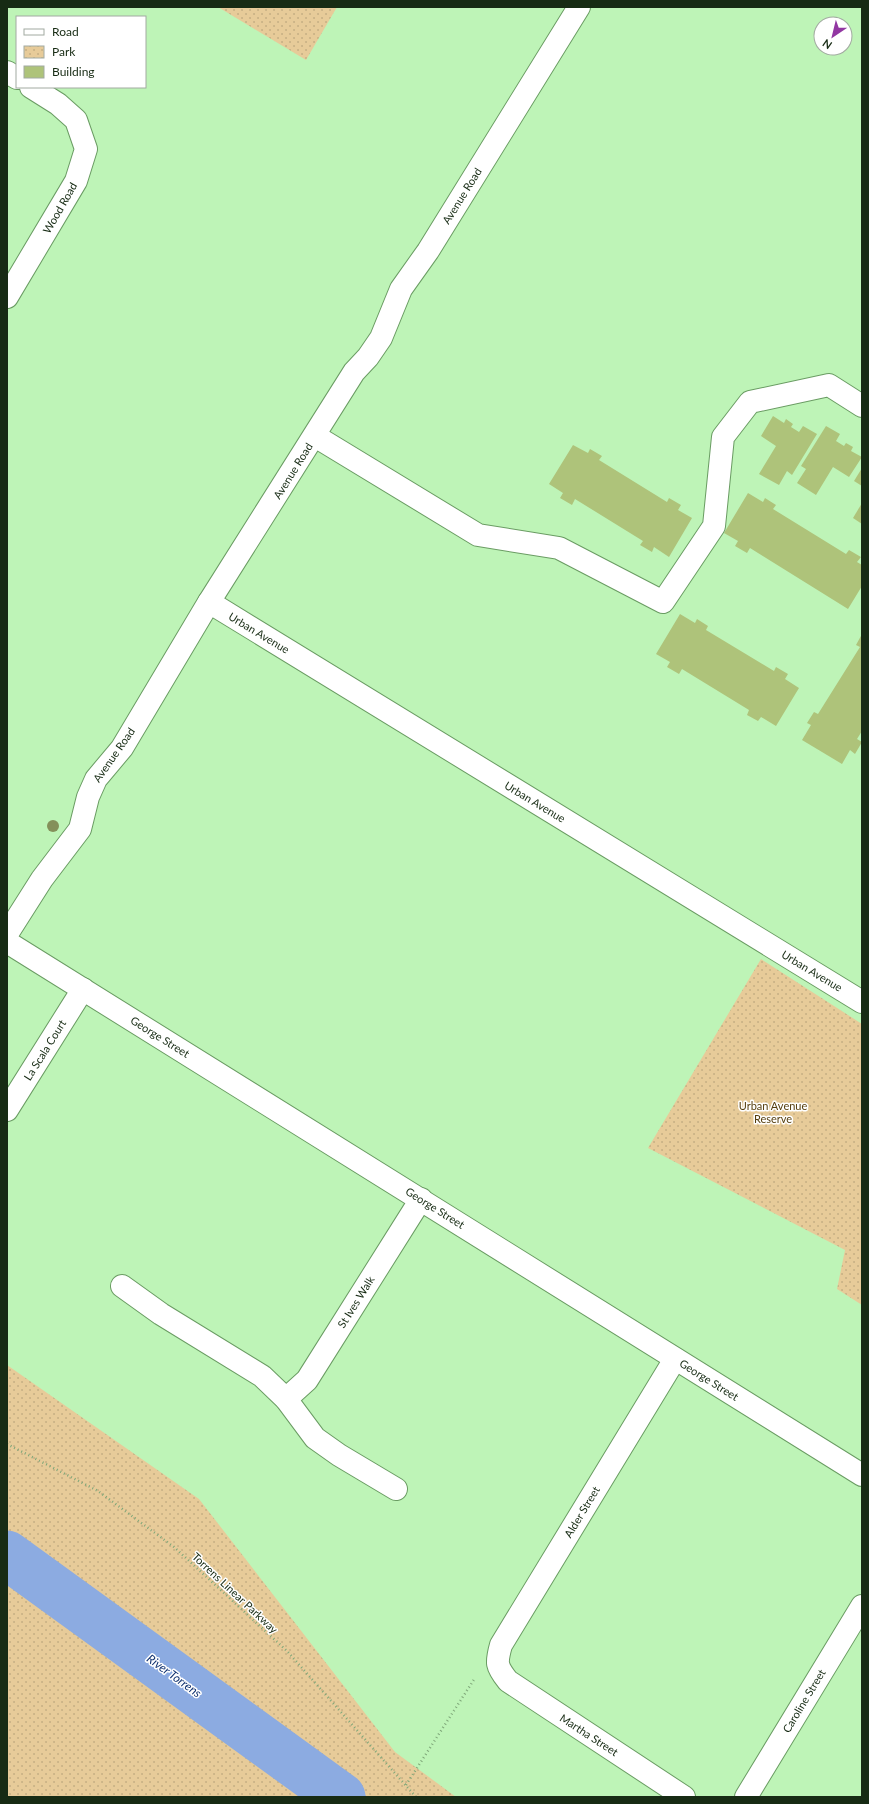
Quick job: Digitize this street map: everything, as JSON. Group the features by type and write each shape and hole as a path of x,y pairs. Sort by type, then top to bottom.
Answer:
{"street":[{"name":"Avenue Road","path":"7,934 42,879 80,829 88,796 96,779 122,748 209,602 354,372 381,338 401,289 428,251 579,7"},
{"path":"7,72 16,77"},
{"name":"Wood Road","path":"7,297 76,181 86,148 76,120 58,104 33,88"},
{"path":"315,436 478,535 558,548 663,602 714,526 723,437 750,402 829,385 862,406"},
{"name":"Urban Avenue","path":"209,602 862,1002"},
{"name":"George Street","path":"7,942 862,1475"},
{"name":"La Scala Court","path":"7,1110 83,989"},
{"name":"St Ives Walk","path":"286,1399 307,1380 421,1199"},
{"path":"122,1286 161,1314 262,1376 286,1399 315,1438 339,1455 396,1489"},
{"name":"Alder Street","path":"498,1669 497,1659 501,1645 675,1358"},
{"name":"Caroline Street","path":"746,1797 862,1606"},
{"name":"Martha Street","path":"498,1669 508,1681 522,1691 684,1797"}],"path":[{"name":"Torrens Linear Parkway","path":"7,1444 98,1491 174,1547 287,1651 416,1797"},
{"path":"406,1785 476,1676 498,1669"}],"green space":[{"path":"218,7 337,7 306,60"},
{"name":"Urban Avenue Reserve","path":"761,959 862,1024 862,1305 837,1289 845,1250 648,1148"},
{"path":"7,1365 199,1499 395,1752 456,1797 7,1797"}],"water":[{"path":"260,1739 360,1790 367,1797 326,1797"}],"building":[{"path":"773,416 784,423 786,419 793,424 791,427 799,432 803,426 817,434 792,475 787,471 779,485 759,474 776,446 761,436"},
{"path":"826,426 840,434 836,441 844,446 846,443 853,447 851,451 862,457 849,477 833,467 816,495 797,483 806,469 801,466"},
{"path":"573,445 588,453 590,449 602,456 599,460 667,502 669,498 681,505 678,510 692,518 669,557 654,547 652,552 640,545 643,541 575,499 572,505 560,498 563,493 549,484"},
{"path":"862,468 862,486 854,481"},
{"path":"748,493 763,502 765,498 776,505 773,509 846,554 849,550 861,557 857,562 862,565 862,586 848,609 750,548 747,553 735,546 738,541 724,533"},
{"path":"862,503 862,524 853,518"},
{"path":"680,614 695,623 697,619 708,626 706,630 774,671 776,667 788,674 785,679 799,688 776,726 761,717 758,721 747,715 749,710 682,669 679,674 667,667 670,662 656,654"},
{"path":"862,634 862,731 857,739 862,742 855,754 850,750 842,764 802,740 811,725 807,723 814,712 818,714 860,647 856,645"}],"waterway":[{"name":"River Torrens","path":"7,1555 341,1797"}]}
